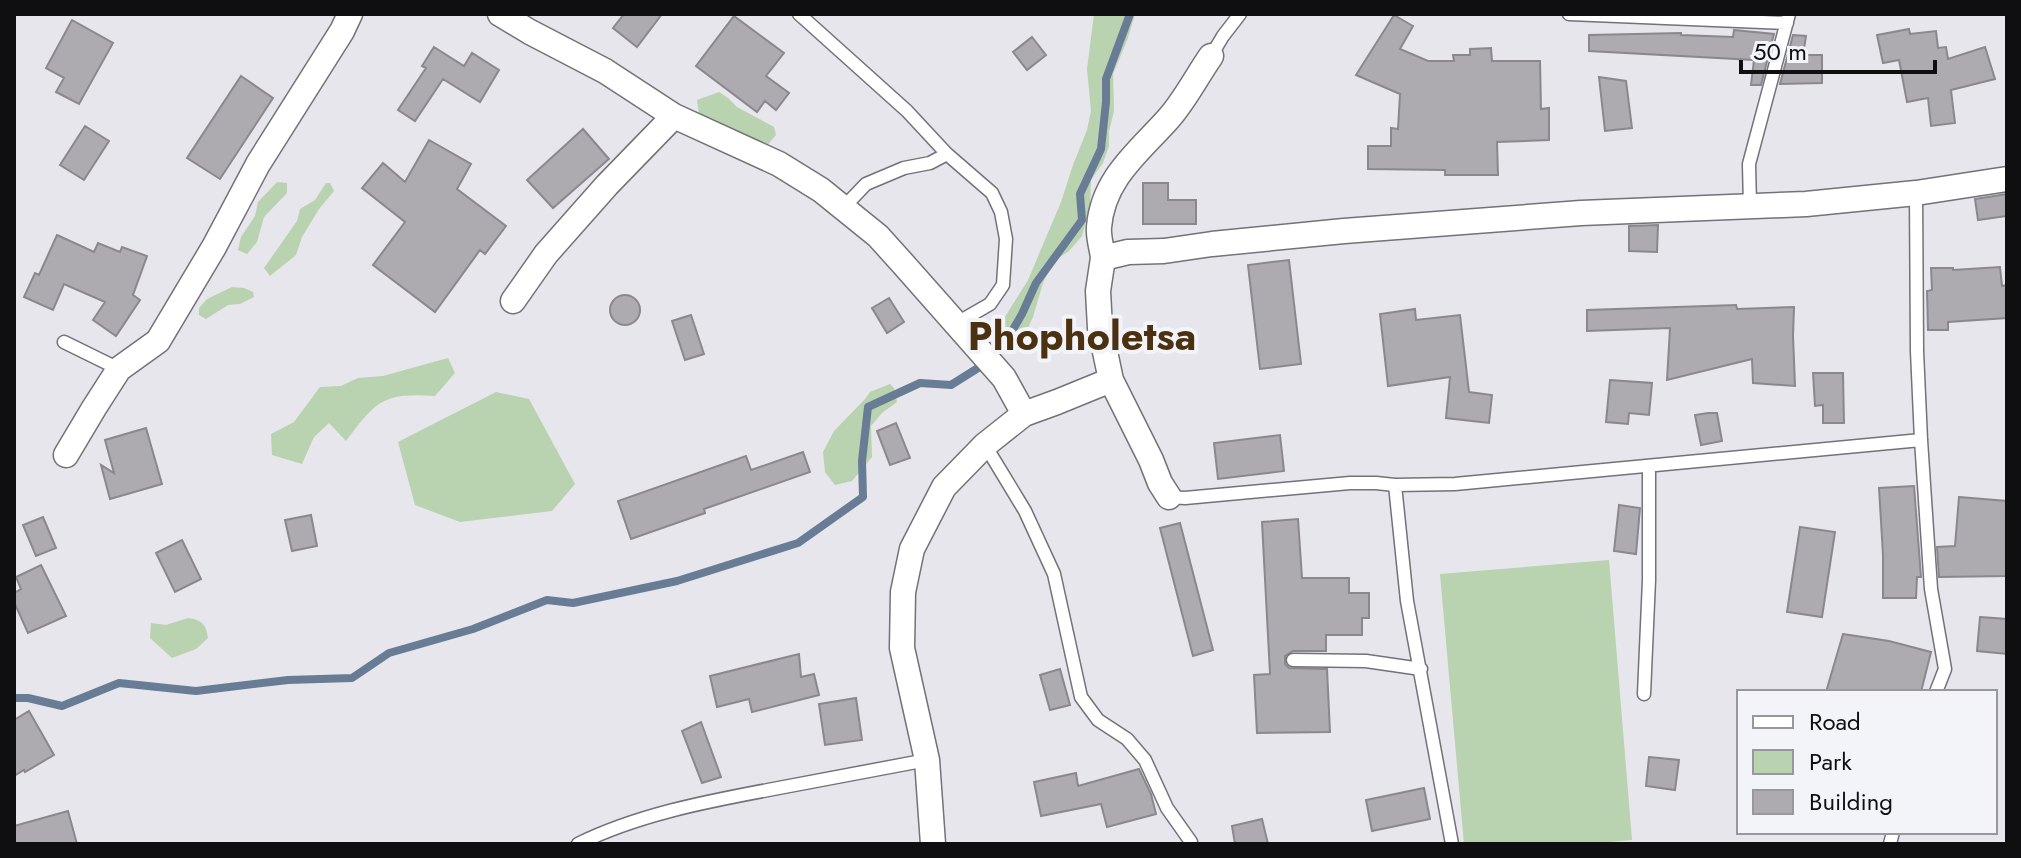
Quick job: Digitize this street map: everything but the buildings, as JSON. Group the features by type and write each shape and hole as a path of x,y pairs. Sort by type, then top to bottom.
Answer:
{"street":[{"path":"66,455 119,369 158,341 214,247 258,164 350,14"},
{"path":"500,14 605,71 674,116 779,164 821,190 878,236 957,323 1004,378 1024,414"},
{"path":"1169,497 1111,380 1100,328 1098,291 1103,258 1098,230 1103,205 1126,163 1171,116 1211,56"},
{"path":"513,301 546,254 674,116"},
{"path":"1103,258 1128,252 1164,251 1344,231 1581,213 1806,204 1916,193 2007,179"},
{"path":"933,844 927,760 902,648 903,592 912,549 944,487 985,445 1024,414 1111,380"}],"lane":[{"path":"799,14 992,193 1001,212 1006,239 1003,285 990,304 957,323"},
{"path":"1211,56 1240,14"},
{"path":"1569,14 1788,18 1749,164 1750,206"},
{"path":"843,208 866,184 904,168 930,163 947,154"},
{"path":"1916,193 1921,440 1931,589 1945,669 1937,690"},
{"path":"64,342 119,369"},
{"path":"1169,497 1350,483 1455,484 1921,440"},
{"path":"985,445 1025,511 1054,574 1081,697 1098,720 1127,739 1145,760 1167,808 1191,842"},
{"path":"1644,694 1649,580 1649,466"},
{"path":"1395,485 1407,601 1452,844"},
{"path":"1293,660 1366,661 1421,669"},
{"path":"578,844 609,829 688,807 927,760"}],"green space":[{"path":"1094,14 1135,14 1113,74 1114,111 1109,146 1103,163 1091,180 1090,206 1082,236 1069,251 1054,261 1026,332 1016,338 1003,332 1005,317 1028,280 1087,130 1091,111 1087,69"},
{"path":"719,92 737,107 774,127 776,135 765,148 699,114 697,100"},
{"path":"277,182 287,183 287,193 264,217 257,242 247,254 238,250 241,237 255,216 258,202"},
{"path":"326,183 330,183 334,191 302,237 296,255 270,276 264,268 297,221 300,209 315,200"},
{"path":"232,287 253,292 254,297 240,304 228,305 206,319 199,315 199,308 207,299"},
{"path":"448,358 455,373 435,396 403,396 382,402 346,441 329,423 314,437 302,464 272,455 271,434 294,422 320,387 341,386 358,378 383,376"},
{"path":"890,384 897,402 871,426 872,457 852,481 835,485 825,472 823,452 834,431 870,392"},
{"path":"496,392 529,399 575,484 552,511 460,522 415,505 398,442"},
{"path":"1609,560 1632,840 1587,844 1464,844 1440,574"},
{"path":"188,618 202,624 208,638 196,649 172,658 150,638 151,623 166,625"}],"waterway":[{"path":"1004,345 1036,283 1082,220 1080,194 1101,149 1106,79 1130,14"},
{"path":"14,698 62,706 119,683 196,691 288,680 352,678 389,653 473,629 547,600 573,603 677,581 798,543 863,497 862,461 868,407 920,383 951,385 978,368"}],"district":[{"name":"Phopholetsa","path":"1082,336"}]}
